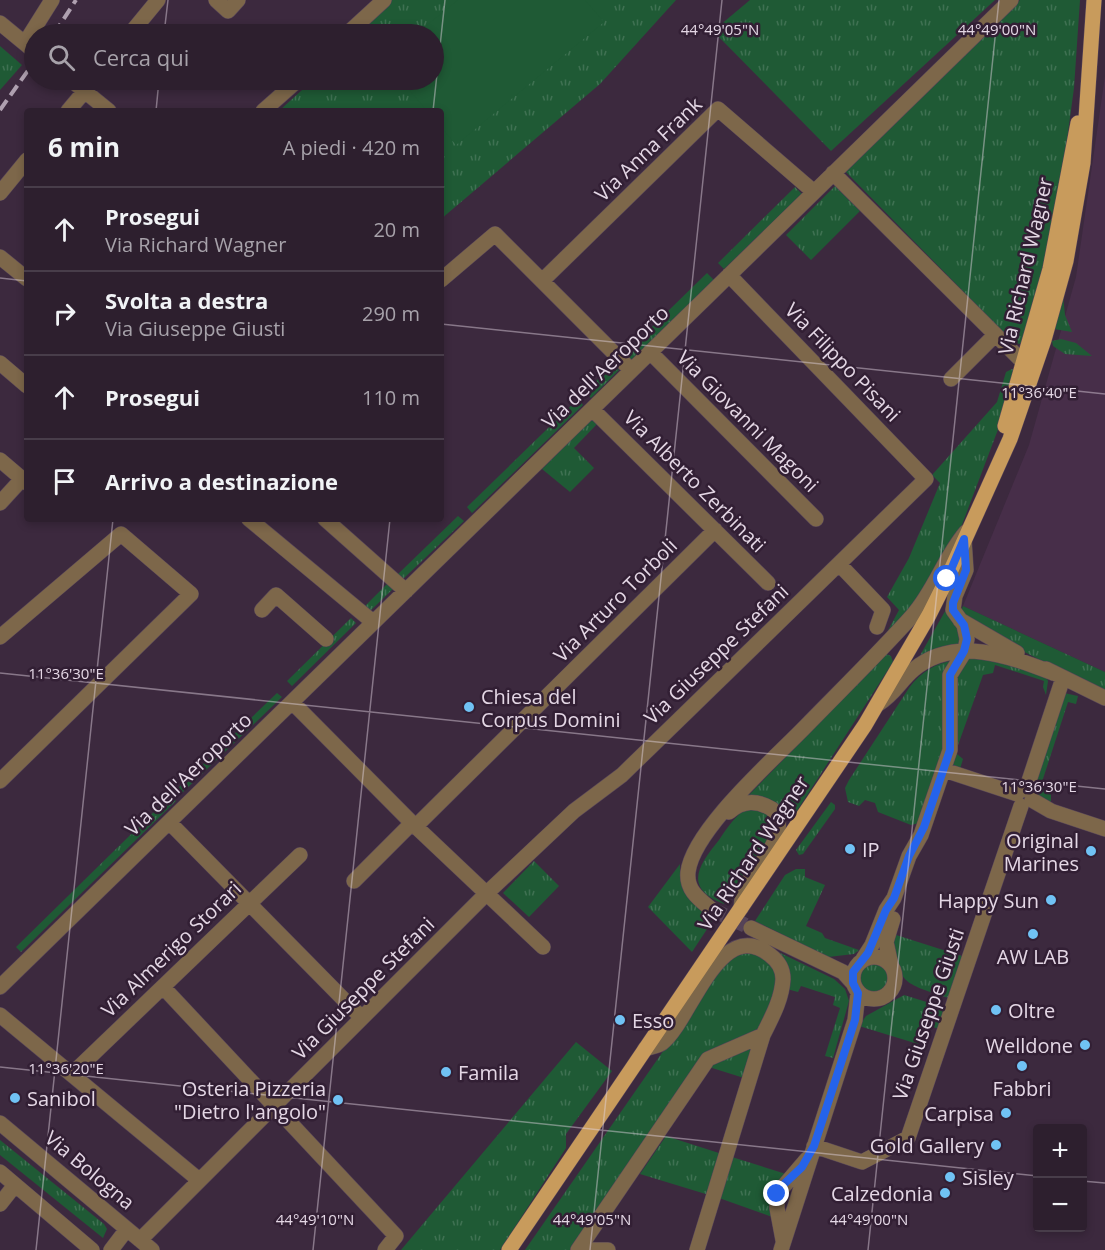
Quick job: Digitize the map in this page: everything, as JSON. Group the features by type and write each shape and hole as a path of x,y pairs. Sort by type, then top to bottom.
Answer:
{"main road":[{"name":"Via Richard Wagner","path":"509,1250 877,705 929,615 1019,416 1066,261 1083,164 1094,0"},
{"name":"Via Richard Wagner","path":"998,462 1003,434 1052,261 1088,79"}],"street":[{"path":"41,24 52,0"},
{"path":"138,24 158,0"},
{"path":"216,0 228,11 237,0"},
{"path":"357,24 384,0"},
{"name":"Via dell'Aeroporto","path":"0,987 1011,0"},
{"path":"0,23 24,42"},
{"path":"70,108 85,90"},
{"path":"93,90 107,108"},
{"path":"266,108 287,90"},
{"name":"Via Anna Frank","path":"542,281 718,109 814,192"},
{"path":"0,193 24,166"},
{"path":"833,173 1024,363"},
{"path":"444,277 495,234 631,370"},
{"path":"0,257 24,277"},
{"name":"Via Filippo Pisani","path":"729,275 926,479"},
{"path":"951,379 995,335"},
{"name":"Via Giovanni Magoni","path":"650,352 816,519"},
{"path":"0,363 24,383"},
{"name":"Via Alberto Zerbinati","path":"592,409 768,583"},
{"path":"0,460 24,481 0,503"},
{"name":"Via Giuseppe Stefani","path":"146,1245 199,1180 488,892 574,811 622,775 926,479"},
{"path":"253,522 373,622"},
{"path":"328,522 406,591"},
{"name":"Via Arturo Torboli","path":"354,881 715,530"},
{"path":"855,1020 853,972 872,945 886,910 894,898 909,856 924,827 950,750 950,675 964,651 967,632 953,610 953,603 966,570 967,533"},
{"path":"711,909 692,892 688,882 688,872 698,846 734,800 913,615 926,598 949,553 967,533"},
{"path":"0,637 121,534 191,594 2,776"},
{"path":"839,564 883,610 877,627"},
{"path":"262,610 276,595 326,639"},
{"path":"958,619 1058,676 1105,698"},
{"path":"877,705 893,694 913,670 942,655 964,651 991,652 1058,676"},
{"name":"Via Giuseppe Giusti","path":"814,1146 862,1162 909,1138 1024,797 1058,676"},
{"path":"292,702 414,824 488,892 543,947"},
{"path":"944,770 1024,797 1051,811 1105,829"},
{"path":"715,824 734,807 748,802 767,806 777,814 777,834 744,887 741,908"},
{"path":"169,822 362,1018"},
{"name":"Via Almerigo Storari","path":"72,1074 300,855"},
{"path":"782,1247 777,1194 802,1167 814,1146 855,1020 862,1010 886,996 895,984 895,972 891,965 886,942 894,914 894,898"},
{"path":"751,928 843,972 866,998 878,999"},
{"path":"645,1049 663,1042 722,957 742,947 759,948 767,952 782,971 778,1005 763,1035 696,1250"},
{"path":"824,963 841,967 876,957 891,965"},
{"path":"163,987 396,1236 384,1250"},
{"path":"0,1015 199,1180"},
{"path":"578,1250 708,1059 763,1035"},
{"name":"Via Bologna","path":"0,1123 146,1245"},
{"path":"0,1172 92,1250"},
{"path":"0,1204 15,1185"},
{"path":"111,1250 127,1229"},
{"path":"585,1250 608,1250"}],"shaded area":[{"path":"1105,76 1105,672 963,606 1029,445 1076,277"}],"green space":[{"path":"391,0 676,0 600,84 444,216 444,108 282,108 302,90 444,90 444,24 369,24"},
{"path":"458,0 585,0 604,22 456,145 444,131 444,108 424,108 409,90 444,90 444,24 428,24"},
{"path":"750,0 995,0 831,151 713,31"},
{"path":"1020,0 1080,0 1074,88 1055,228 1025,342 1019,344 1011,340 845,171"},
{"path":"0,46 22,65 0,90"},
{"path":"835,186 860,211 811,260 786,235"},
{"path":"795,187 802,194 724,269 718,263"},
{"path":"707,273 714,280 630,361 624,354"},
{"path":"1063,295 1065,315 1072,332 1054,329"},
{"path":"1061,339 1076,343 1092,356 1065,354 1053,346 1052,341"},
{"path":"613,364 619,370 591,398 585,392"},
{"path":"1012,369 1016,372 1016,382 960,530 950,541 914,609 886,634 899,610 887,597 909,558 940,483 932,475 997,402 1006,372"},
{"path":"578,399 583,405 472,513 467,507"},
{"path":"593,418 598,423 574,448 594,468 570,492 542,469"},
{"path":"458,516 464,521 403,579 398,574"},
{"path":"389,582 395,587 367,614 362,609"},
{"path":"948,606 961,630 960,644 918,659"},
{"path":"963,606 1105,672 1105,694 973,625 961,611"},
{"path":"351,618 356,623 292,686 287,681"},
{"path":"886,654 891,656 893,662 791,820 783,819 745,799"},
{"path":"986,655 1046,677 1048,681 1046,695 1043,687 1044,681 995,665 993,673 983,675 957,748 957,754 963,759 960,769 952,766 953,680 962,659"},
{"path":"955,660 947,745 919,823 911,825 878,812 875,803 865,800 859,806 848,802 845,788 849,780 909,688 929,669"},
{"path":"277,693 282,697 182,793 177,789"},
{"path":"1064,693 1078,696 1076,704 1068,702 1041,785 1051,788 1051,802 1039,795 1034,781"},
{"path":"170,796 176,801 21,952 16,947"},
{"path":"831,802 835,805 835,809 803,854 799,855 796,850"},
{"path":"747,808 770,814 774,830 724,904 703,891 698,876 705,859 732,822"},
{"path":"534,861 559,886 529,917 503,893"},
{"path":"680,864 684,890 693,903 713,920 692,952 648,907"},
{"path":"796,869 805,869 805,877 825,885 806,926 822,933 825,938 859,950 854,954 828,957 755,921 785,875"},
{"path":"893,934 962,956 949,998 921,989 905,979 897,963"},
{"path":"770,948 834,979 845,989 849,1001 833,1058 825,1056 840,1008 833,1005 835,997 801,986 798,992 787,989"},
{"path":"749,953 768,958 779,975 765,1025 708,1055 572,1250 525,1250 723,965 739,954"},
{"path":"873,963 883,968 888,978 883,988 873,993 863,988 858,978 863,968"},
{"path":"904,995 946,1008 939,1029 925,1024 918,1044 859,1026 866,1016"},
{"path":"576,1042 612,1071 566,1134 566,1148 500,1250 401,1250"},
{"path":"756,1043 744,1078 709,1067"},
{"path":"666,1136 722,1154 709,1195 640,1174"},
{"path":"0,1140 104,1224 107,1229 103,1238 0,1155"},
{"path":"732,1157 786,1174 775,1218 719,1198"}],"tunnel":[{"path":"711,909 751,928"}],"railway":[{"path":"60,24 76,0"},
{"path":"0,110 24,76"}],"place":[{"name":"Chiesa del Corpus Domini","path":"469,707"},
{"name":"IP","path":"850,849"},
{"name":"Original Marines","path":"1091,851"},
{"name":"Happy Sun","path":"1051,900"},
{"name":"AW LAB","path":"1033,934"},
{"name":"Oltre","path":"996,1010"},
{"name":"Esso","path":"620,1020"},
{"name":"Welldone","path":"1085,1045"},
{"name":"Fabbri","path":"1022,1066"},
{"name":"Famila","path":"446,1072"},
{"name":"Sanibol","path":"15,1098"},
{"name":"Osteria Pizzeria \"Dietro l'angolo\"","path":"338,1100"},
{"name":"Carpisa","path":"1006,1113"},
{"name":"Gold Gallery","path":"996,1145"},
{"name":"Sisley","path":"950,1177"},
{"name":"Calzedonia","path":"945,1193"}],"route":[{"path":"777,1194 802,1167 814,1146 855,1020 858,993 852,979 853,972 868,953 886,910 894,898 909,856 921,835 950,750 950,675 953,666 964,651 967,639 964,625 953,610 955,596 966,570 964,539 947,579"}]}
